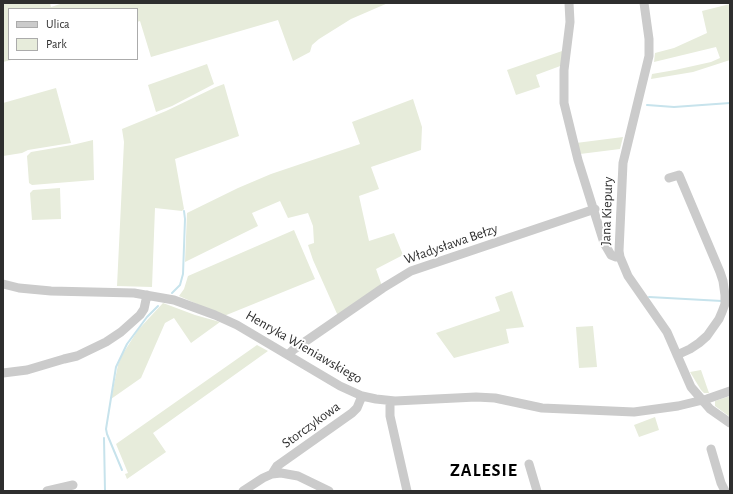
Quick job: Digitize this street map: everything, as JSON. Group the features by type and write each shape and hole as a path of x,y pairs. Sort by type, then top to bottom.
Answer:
{"street":[{"path":"568,3 570,22 564,70 564,103 578,160 607,249 611,255 620,257"},
{"name":"Jana Kiepury","path":"644,3 649,39 649,56 623,163 619,251 628,276 667,332 691,387 701,400"},
{"path":"669,178 679,175 723,281 725,296 719,319 707,336 690,349 677,355"},
{"name":"Władysława Bełzy","path":"288,355 293,350 411,270 595,209"},
{"name":"Henryka Wieniawskiego","path":"3,284 19,288 51,291 120,292 174,300 215,315 248,330 331,381 362,396 390,401 476,396 495,398 542,408 634,412 701,400 730,391"},
{"path":"3,373 36,368 77,356 106,342 121,332 140,315 144,309 147,295"},
{"name":"Storczykowa","path":"272,474 277,466 352,413 357,408 362,396"},
{"path":"701,400 730,424"},
{"path":"390,401 390,414 407,491"},
{"path":"711,449 721,483 725,491"},
{"path":"529,464 537,491"},
{"name":"Storczykowa","path":"243,491 263,478 272,474 281,473 292,474 329,491"},
{"path":"47,491 72,485"}],"green space":[{"path":"3,3 50,3 51,7 63,3 388,3 351,19 319,39 312,45 310,52 293,61 278,20 151,57 140,21 138,22 138,8 8,8 8,60 11,60 3,62"},
{"path":"730,4 730,60 693,72 651,79 652,74 711,62 720,58 716,47 654,62 655,53 674,48 707,33 702,11"},
{"path":"565,50 563,65 536,75 540,87 516,95 507,70"},
{"path":"207,64 214,84 172,106 156,112 148,85"},
{"path":"224,84 239,136 175,159 184,209 182,211 155,208 152,287 117,286 124,142 122,129 166,111"},
{"path":"56,88 71,143 3,156 3,103"},
{"path":"413,99 422,127 421,150 371,167 379,189 359,196 369,241 394,233 403,255 376,269 382,286 338,316 313,260 308,245 314,243 313,226 308,213 288,218 280,201 252,213 258,226 185,262 187,213 271,174 360,144 352,122"},
{"path":"623,137 620,149 580,154 576,143"},
{"path":"93,140 94,180 32,185 29,183 27,156 31,152"},
{"path":"60,188 61,219 32,220 30,193 33,190"},
{"path":"294,230 315,279 224,316 179,296 184,289 188,276"},
{"path":"512,291 524,327 506,329 509,343 454,358 436,333 500,311 495,297"},
{"path":"163,303 195,315 220,322 191,343 174,318 165,323 141,378 111,399 118,365 122,355 138,330"},
{"path":"593,326 597,367 579,368 576,327"},
{"path":"257,345 268,351 153,433 166,452 127,479 125,474 128,473 116,444"},
{"path":"701,370 709,393 704,393 701,390 690,372"},
{"path":"730,396 730,417 715,406 715,401"},
{"path":"655,417 659,430 639,437 634,425"}],"waterway":[{"path":"647,105 674,107 730,103"},
{"path":"172,293 180,285 183,274 184,211"},
{"path":"649,297 722,301"},
{"path":"122,470 106,429 116,367 127,344 147,317 158,306"},
{"path":"104,438 105,491"}],"district":[{"name":"ZALESIE","path":"484,471"}]}
